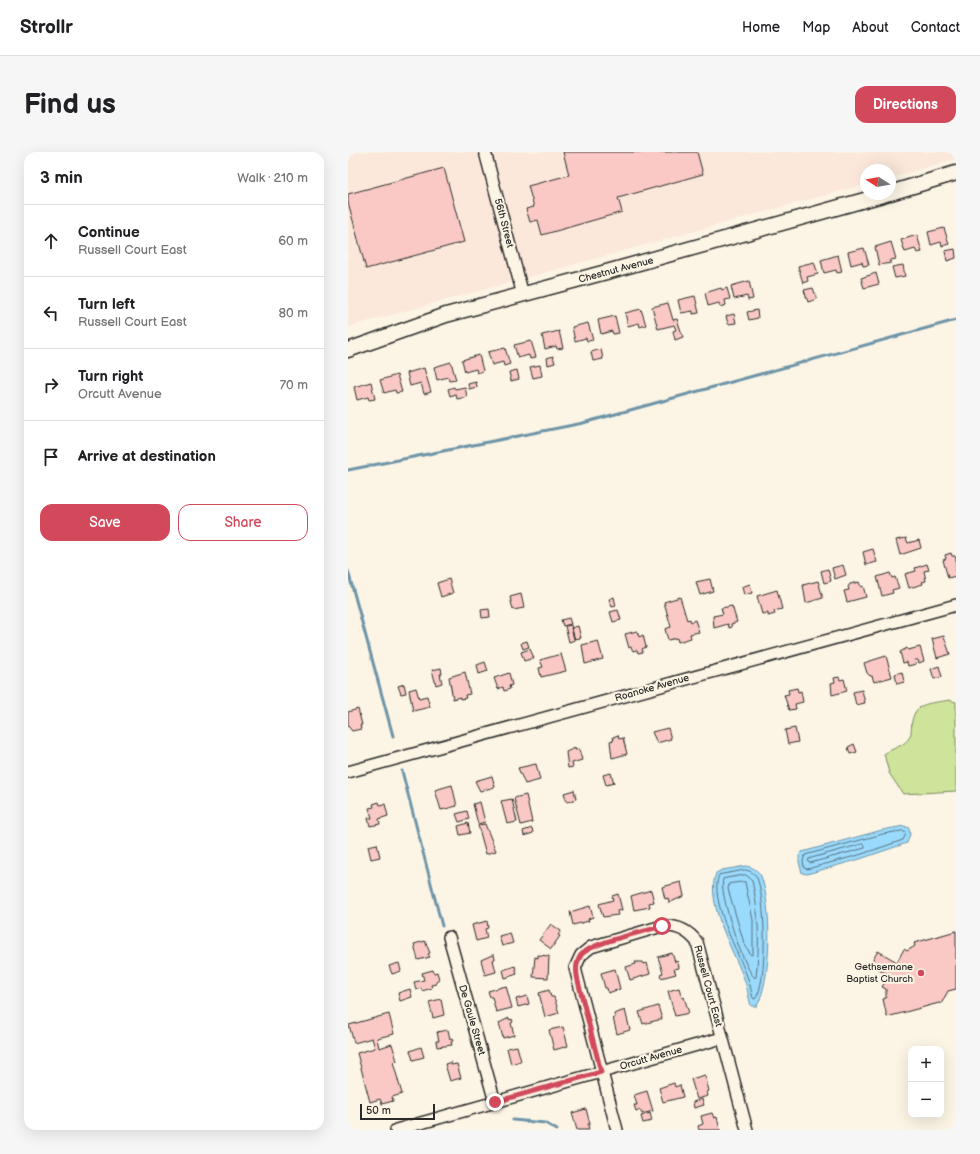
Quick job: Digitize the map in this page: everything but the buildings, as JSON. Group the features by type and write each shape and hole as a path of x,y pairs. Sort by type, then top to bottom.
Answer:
{"main road":[{"path":"896,191 956,174"},
{"name":"Chestnut Avenue","path":"348,350 425,321 864,200"}],"street":[{"name":"56th Street","path":"485,152 523,294"},
{"name":"Roanoke Avenue","path":"348,772 956,604"},
{"name":"Russell Court East","path":"601,1072 575,968 581,955 591,946 626,936 670,926 679,927 692,936 697,942 722,1038"},
{"name":"De Gaule Street","path":"449,937 495,1102"},
{"name":"Orcutt Avenue","path":"396,1130 722,1038"},
{"path":"722,1038 748,1130"},
{"path":"601,1072 617,1130"}],"shaded area":[{"path":"348,152 956,152 956,159 896,176 896,164 860,164 860,186 348,327"}],"green space":[{"path":"949,700 956,702 956,791 903,794 889,773 884,754 902,745 908,739 911,734 914,715 917,710 925,704"}],"water":[{"path":"904,826 909,828 910,834 907,843 860,859 807,874 802,873 799,855 802,852 882,830"},
{"path":"746,866 755,869 761,876 765,889 769,923 766,978 757,1006 751,1006 744,979 721,925 714,897 716,873 722,870"}],"waterway":[{"path":"348,470 583,423 956,320"},
{"path":"348,571 393,736"},
{"path":"402,771 442,926"},
{"path":"513,1120 545,1123 557,1130"}],"place":[{"name":"Gethsemane Baptist Church","path":"921,973"}],"route":[{"path":"495,1102 601,1072 575,968 577,962 581,955 591,946 662,926"}]}
